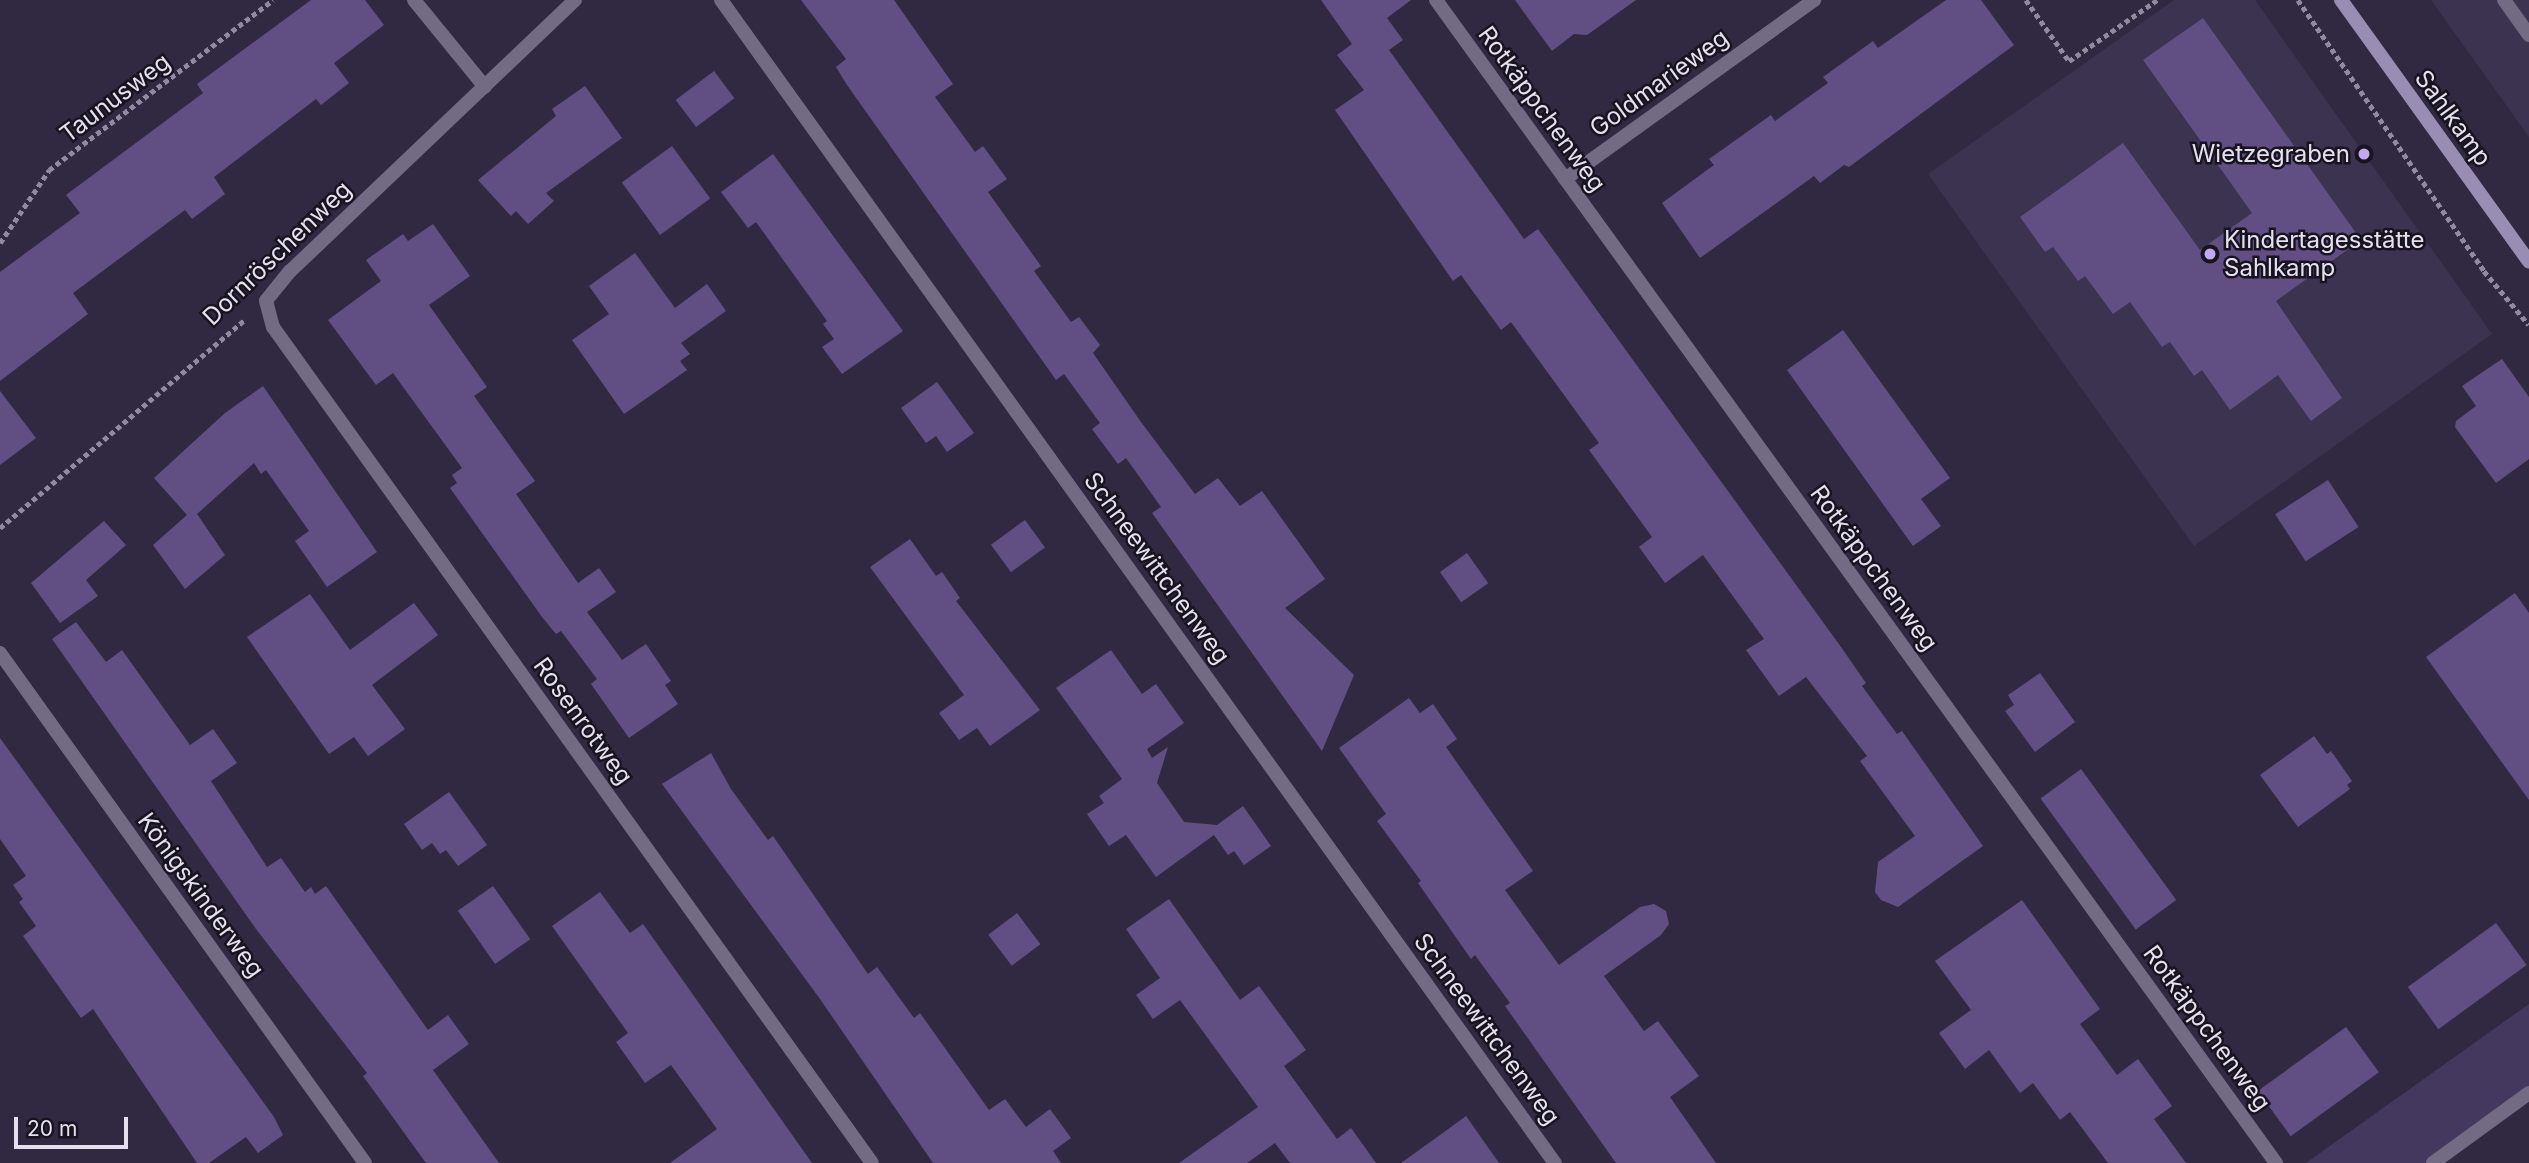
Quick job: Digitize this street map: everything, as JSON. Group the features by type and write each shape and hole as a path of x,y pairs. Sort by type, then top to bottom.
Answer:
{"street":[{"path":"414,0 485,87"},
{"name":"Dornröschenweg","path":"265,301 290,271 575,0"},
{"name":"Schneewittchenweg","path":"721,0 1555,1163"},
{"name":"Rotkäppchenweg","path":"1436,0 2276,1163"},
{"name":"Goldmarieweg","path":"1564,179 1814,0"},
{"name":"Sahlkamp","path":"2341,0 2529,262"},
{"path":"2504,0 2529,35"},
{"name":"Rosenrotweg","path":"265,301 273,327 872,1163"},
{"name":"Königskinderweg","path":"0,653 365,1163"},
{"path":"2433,1163 2529,1093"}],"path":[{"name":"Taunusweg","path":"0,243 49,170 272,0"},
{"path":"2026,0 2069,61 2157,0"},
{"path":"2298,0 2484,271 2529,325"},
{"name":"Dornröschenweg","path":"0,528 265,301"}],"shaded area":[{"name":"Kindertagesstätte Sahlkamp","path":"2174,0 2255,0 2492,334 2194,546 1928,174"},
{"path":"2431,0 2529,0 2529,137"},
{"path":"2529,1004 2529,1093 2433,1163 2306,1163"}],"building":[{"path":"311,0 365,0 384,25 334,63 349,83 321,105 316,99 214,177 225,194 192,219 185,210 73,293 88,314 0,381 0,272 80,213 66,195 203,93 197,84"},
{"path":"801,0 894,0 953,84 935,97 975,152 983,146 1007,179 988,192 1041,266 1034,271 1071,322 1079,317 1100,345 1093,353 1141,422 1195,494 1218,478 1240,506 1262,491 1325,579 1285,608 1354,675 1322,751 1152,513 1161,507 1126,458 1118,464 1092,429 1100,423 1064,374 1056,380 847,85 836,67 846,59"},
{"path":"1321,0 1411,0 1387,18 1403,40 1389,50 1524,239 1538,229 1841,647 1866,683 1862,686 1897,734 1902,731 1983,846 1898,907 1881,900 1875,892 1878,862 1915,836 1860,761 1867,756 1806,677 1779,696 1746,650 1764,639 1703,555 1665,583 1639,547 1652,537 1589,450 1599,443 1511,322 1501,330 1461,275 1453,281 1335,110 1364,90 1337,55 1352,44"},
{"path":"1515,0 1636,0 1587,35 1574,34 1552,51"},
{"path":"1946,0 1981,0 2014,45 1849,167 1844,165 1820,183 1814,176 1700,258 1662,203 1714,165 1709,159 1771,115 1775,121 1828,83 1823,77 1873,41 1878,48"},
{"path":"2203,18 2361,240 2276,301 2342,398 2311,421 2278,375 2230,410 2202,370 2194,376 2170,342 2162,347 2130,302 2113,314 2085,276 2078,281 2053,247 2045,252 2020,217 2123,143 2200,250 2252,213 2143,60"},
{"path":"714,71 734,98 696,127 676,100"},
{"path":"585,86 622,138 546,193 554,201 528,224 516,211 511,216 478,180 556,116 552,109"},
{"path":"672,146 710,199 660,235 622,182"},
{"path":"773,154 903,331 842,374 822,347 834,339 823,324 827,321 756,222 748,228 721,192"},
{"path":"433,224 470,276 429,305 487,387 474,396 535,481 516,494 578,583 599,568 616,592 587,612 622,660 646,644 671,681 665,685 678,704 629,738 591,684 597,679 561,631 556,634 542,617 450,488 457,483 452,475 462,468 393,373 376,385 328,320 381,281 366,260 403,234 408,241"},
{"path":"635,253 675,308 707,284 726,311 681,343 690,354 680,361 687,370 624,414 572,340 609,314 589,286"},
{"path":"1843,330 1950,478 1921,499 1941,526 1913,546 1787,370"},
{"path":"2502,359 2529,397 2529,459 2496,483 2455,427 2456,421 2476,406 2462,386"},
{"path":"937,382 974,433 947,452 936,436 926,443 901,408"},
{"path":"263,386 377,552 327,587 295,541 309,531 266,470 261,474 254,463 197,514 225,555 185,589 153,545 187,515 154,478 225,413"},
{"path":"0,391 36,438 0,465"},
{"path":"2328,480 2358,527 2306,561 2275,514"},
{"path":"1025,520 1045,548 1011,572 991,545"},
{"path":"104,521 126,545 86,580 98,596 60,623 31,583"},
{"path":"910,539 936,576 942,572 960,598 956,601 1040,710 990,746 977,728 959,740 939,713 964,695 870,567"},
{"path":"1467,553 1488,583 1461,602 1440,572"},
{"path":"2515,593 2529,613 2529,800 2426,657"},
{"path":"310,594 350,650 414,603 438,635 372,685 405,729 368,756 354,737 329,754 247,637"},
{"path":"76,622 106,662 122,650 190,745 213,729 237,763 211,781 267,867 281,858 305,892 311,887 315,894 326,886 428,1030 448,1015 469,1044 433,1070 499,1163 426,1163 363,1076 367,1073 256,929 52,639"},
{"path":"1111,650 1142,694 1156,684 1184,723 1147,749 1152,758 1168,747 1157,783 1184,822 1217,825 1243,806 1271,846 1244,865 1234,851 1228,855 1214,835 1156,877 1126,835 1109,846 1087,814 1104,803 1099,796 1122,779 1056,688"},
{"path":"2040,673 2075,722 2035,752 2005,711 2014,705 2008,695"},
{"path":"1409,698 1420,713 1433,704 1457,739 1446,747 1533,871 1505,890 1559,965 1640,907 1654,904 1666,911 1669,924 1661,935 1604,976 1644,1031 1658,1021 1699,1076 1670,1097 1716,1163 1616,1163 1505,1006 1510,1003 1475,955 1471,959 1418,883 1421,881 1377,821 1386,814 1339,748"},
{"path":"2314,736 2327,754 2331,751 2352,781 2347,785 2350,789 2298,827 2260,775"},
{"path":"0,738 274,1117 283,1135 258,1153 246,1137 209,1163 197,1163 93,1009 81,1018 23,936 36,926 19,902 23,899 13,885 26,876 0,839"},
{"path":"711,753 731,789 768,840 773,836 868,974 877,967 914,1018 920,1013 989,1110 1005,1099 1026,1127 1050,1109 1071,1138 1053,1151 1061,1163 933,1163 820,999 662,784"},
{"path":"2081,769 2176,900 2136,929 2041,798"},
{"path":"449,792 487,845 458,866 446,850 440,854 432,843 422,850 404,824"},
{"path":"493,886 530,939 495,964 458,911"},
{"path":"600,892 630,933 643,924 812,1163 670,1163 717,1129 671,1065 645,1083 616,1042 628,1033 552,926"},
{"path":"1169,899 1240,1000 1259,986 1306,1050 1284,1066 1337,1139 1351,1128 1376,1163 1290,1163 1275,1143 1247,1163 1179,1163 1258,1107 1180,1000 1153,1019 1136,995 1160,978 1126,929"},
{"path":"2022,900 2100,1009 2080,1024 2117,1075 2138,1059 2172,1106 2154,1119 2186,1163 2108,1163 2070,1112 2060,1120 2033,1083 2020,1093 1989,1050 1965,1069 1939,1033 1971,1010 1935,961"},
{"path":"1017,913 1040,944 1012,966 988,935"},
{"path":"2496,923 2527,965 2438,1029 2408,987"},
{"path":"2346,1027 2379,1072 2291,1136 2258,1091"},
{"path":"1466,1116 1499,1163 1401,1163 1440,1135"}],"place":[{"name":"Wietzegraben","path":"2364,154"},
{"name":"Kindertagesstätte Sahlkamp","path":"2210,254"}]}
